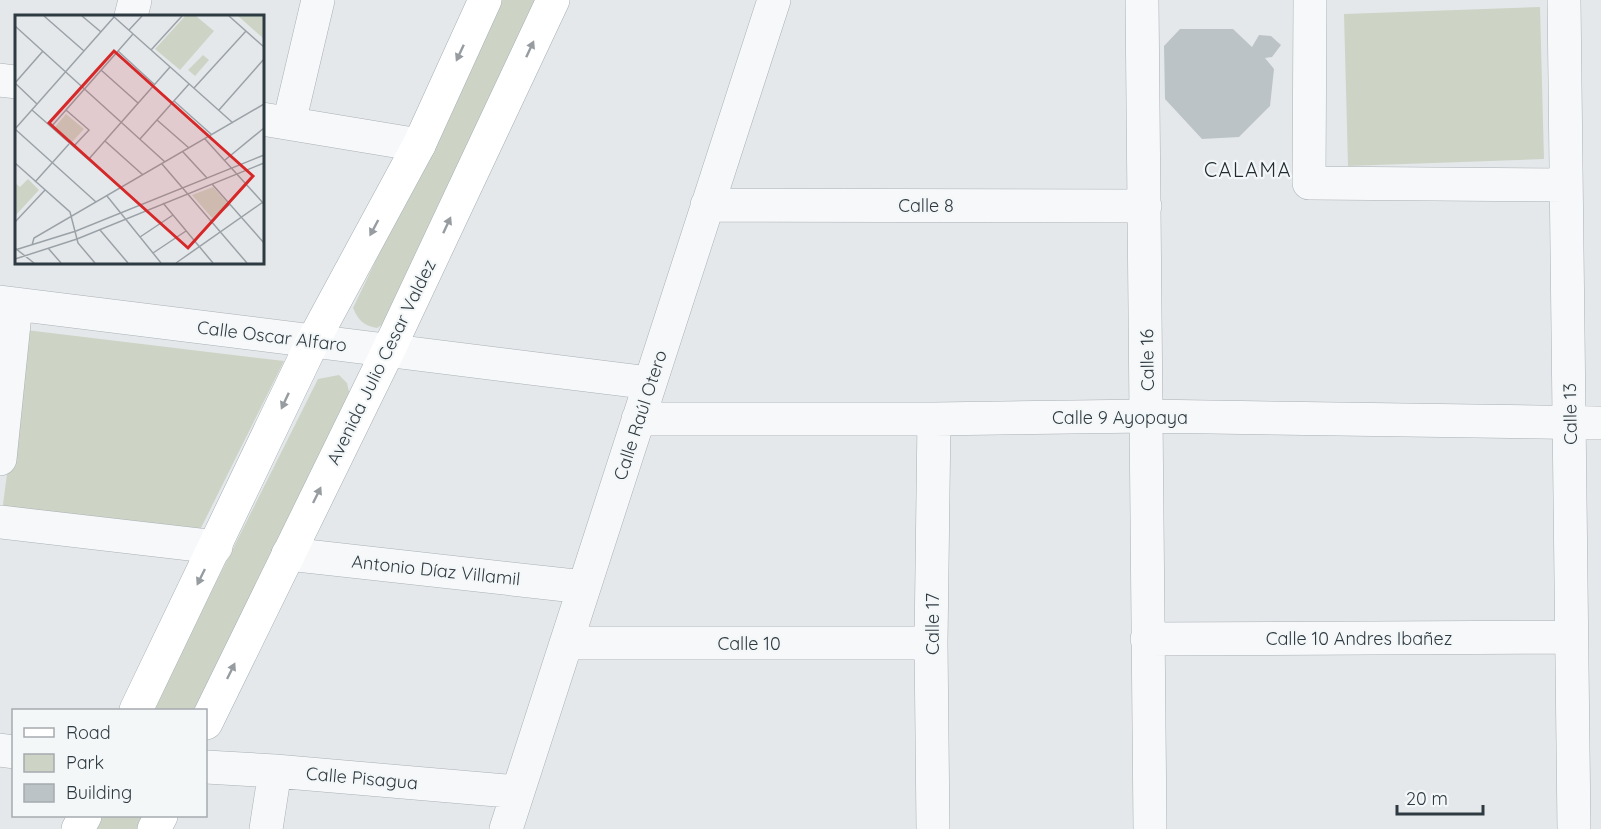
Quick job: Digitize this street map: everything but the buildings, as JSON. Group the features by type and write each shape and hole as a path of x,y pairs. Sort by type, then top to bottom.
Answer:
{"main road":[{"path":"137,709 313,341 419,145 485,0"},
{"name":"Avenida Julio Cesar Valdez","path":"207,721 388,351 553,0"}],"street":[{"path":"131,15 135,0"},
{"path":"318,0 276,121 419,145"},
{"name":"Calle Raúl Otero","path":"506,829 774,0"},
{"name":"Calle 16","path":"1142,0 1150,829"},
{"path":"1310,0 1309,183 1566,184"},
{"name":"Calle 13","path":"1564,0 1566,184 1586,423 1571,637 1574,829"},
{"path":"0,80 15,82"},
{"name":"Calle 8","path":"707,205 1145,206"},
{"path":"0,459 8,303"},
{"name":"Calle Oscar Alfaro","path":"8,303 650,383"},
{"name":"Calle 9 Ayopaya","path":"638,419 1147,416 1586,423"},
{"name":"Calle 17","path":"933,829 931,643 934,419"},
{"path":"0,522 216,547"},
{"name":"Antonio Díaz Villamil","path":"288,554 584,587"},
{"name":"Calle 10 Andres Ibañez","path":"1147,639 1571,637"},
{"name":"Calle 10","path":"566,643 931,643"},
{"name":"Calle Pisagua","path":"207,767 518,792"},
{"path":"266,829 275,771"}],"green space":[{"path":"501,0 539,0 386,322 377,328 365,324 353,308"},
{"path":"1540,7 1544,159 1348,166 1344,14"},
{"path":"26,330 284,361 199,532 2,512"},
{"path":"339,375 347,383 350,396 196,709 153,709 318,379"},
{"path":"102,817 145,817 139,829 96,829"}],"district":[{"name":"CALAMA","path":"1248,169"}]}
